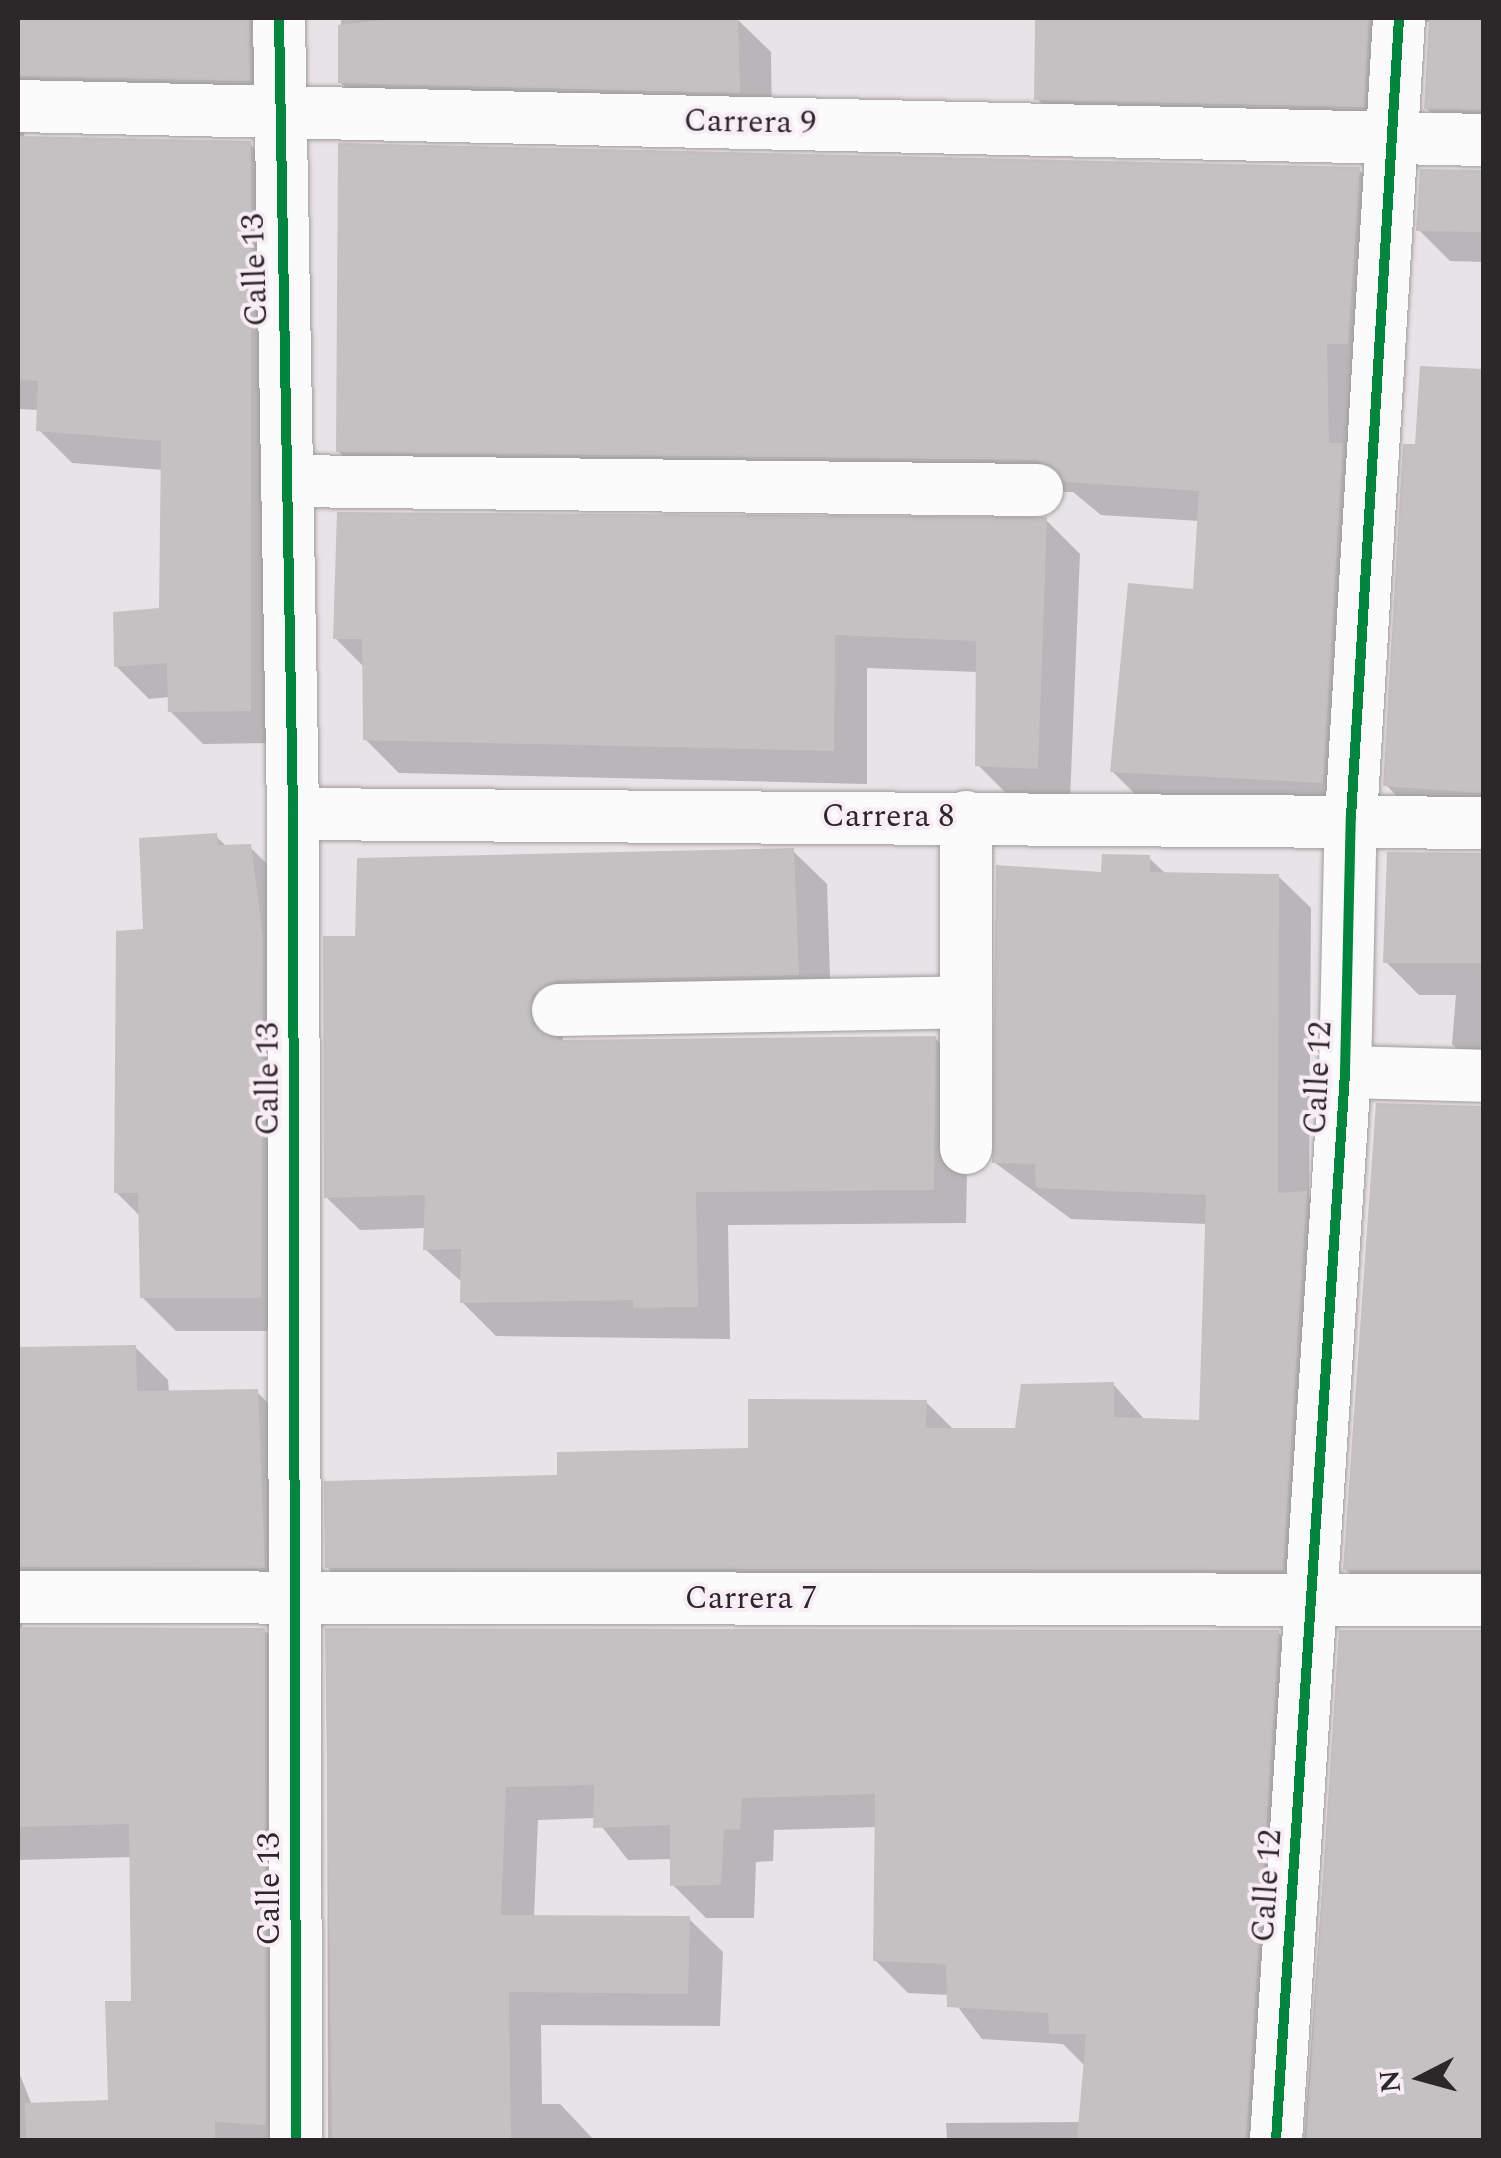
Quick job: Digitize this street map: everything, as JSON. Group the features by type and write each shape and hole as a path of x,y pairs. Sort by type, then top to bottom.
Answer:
{"street":[{"name":"Calle 13","path":"279,18 276,113 288,481 293,814 296,2140"},
{"name":"Calle 12","path":"1276,2140 1346,1072 1351,818 1395,138 1399,18"},
{"name":"Carrera 9","path":"18,106 1484,140"},
{"path":"288,481 1037,490"},
{"name":"Carrera 8","path":"293,814 1351,818 1484,823"},
{"path":"966,818 966,1148"},
{"path":"558,1010 966,1002"},
{"path":"1346,1072 1484,1076"},
{"name":"Carrera 7","path":"18,1597 1484,1600"}],"building":[{"path":"18,18 249,18 250,81 18,76"},
{"path":"402,18 738,18 740,93 338,83 338,25"},
{"path":"1035,18 1369,18 1364,107 1034,100"},
{"path":"1429,18 1484,18 1484,110 1424,109"},
{"path":"18,136 251,141 251,711 168,712 167,663 114,667 113,612 159,608 161,441 36,431 38,381 18,379"},
{"path":"338,143 1360,167 1348,344 1327,344 1329,443 1343,443 1323,783 1110,772 1128,583 1193,589 1199,491 1065,482 1037,460 336,452"},
{"path":"1420,169 1484,170 1484,232 1416,231"},
{"path":"1420,366 1484,369 1484,793 1383,786 1403,444 1415,444"},
{"path":"337,512 1047,517 1038,769 975,766 976,641 835,635 834,751 363,740 362,639 333,639"},
{"path":"217,833 218,845 251,844 263,936 261,1298 140,1298 138,1193 114,1193 116,931 143,929 139,838"},
{"path":"794,848 799,975 556,980 532,995 532,1025 559,1040 936,1036 934,1190 696,1192 698,1307 633,1308 633,1300 460,1303 461,1249 423,1250 425,1195 324,1198 323,936 355,936 357,858"},
{"path":"1387,852 1484,853 1484,963 1383,963"},
{"path":"1102,854 1150,855 1150,872 1279,874 1278,1193 1307,1191 1283,1570 325,1568 324,1481 557,1475 557,1452 748,1448 748,1399 927,1400 926,1428 1015,1428 1021,1384 1114,1382 1114,1417 1199,1420 1206,1195 1036,1188 1035,1164 992,1163 996,865 1101,872"},
{"path":"1376,1103 1484,1106 1484,1570 1343,1570"},
{"path":"136,1345 137,1391 258,1389 265,1568 18,1567 18,1347"},
{"path":"18,1627 265,1628 266,2125 215,2122 215,2140 26,2140 25,2103 108,2100 105,2001 131,2001 129,1824 18,1827"},
{"path":"325,1628 1279,1630 1246,2140 1077,2140 1086,2034 1049,2034 1048,2013 947,2007 946,1964 873,1961 875,1794 742,1798 740,1829 724,1830 721,1885 670,1886 670,1825 593,1828 594,1785 506,1787 501,1915 690,1916 688,1994 509,1992 511,2140 332,2140"},
{"path":"1339,1630 1484,1630 1481,2140 1306,2140"}],"cycle path":[{"path":"279,18 293,814 296,2140"},
{"path":"1276,2140 1345,1072 1351,817 1399,18"}]}
